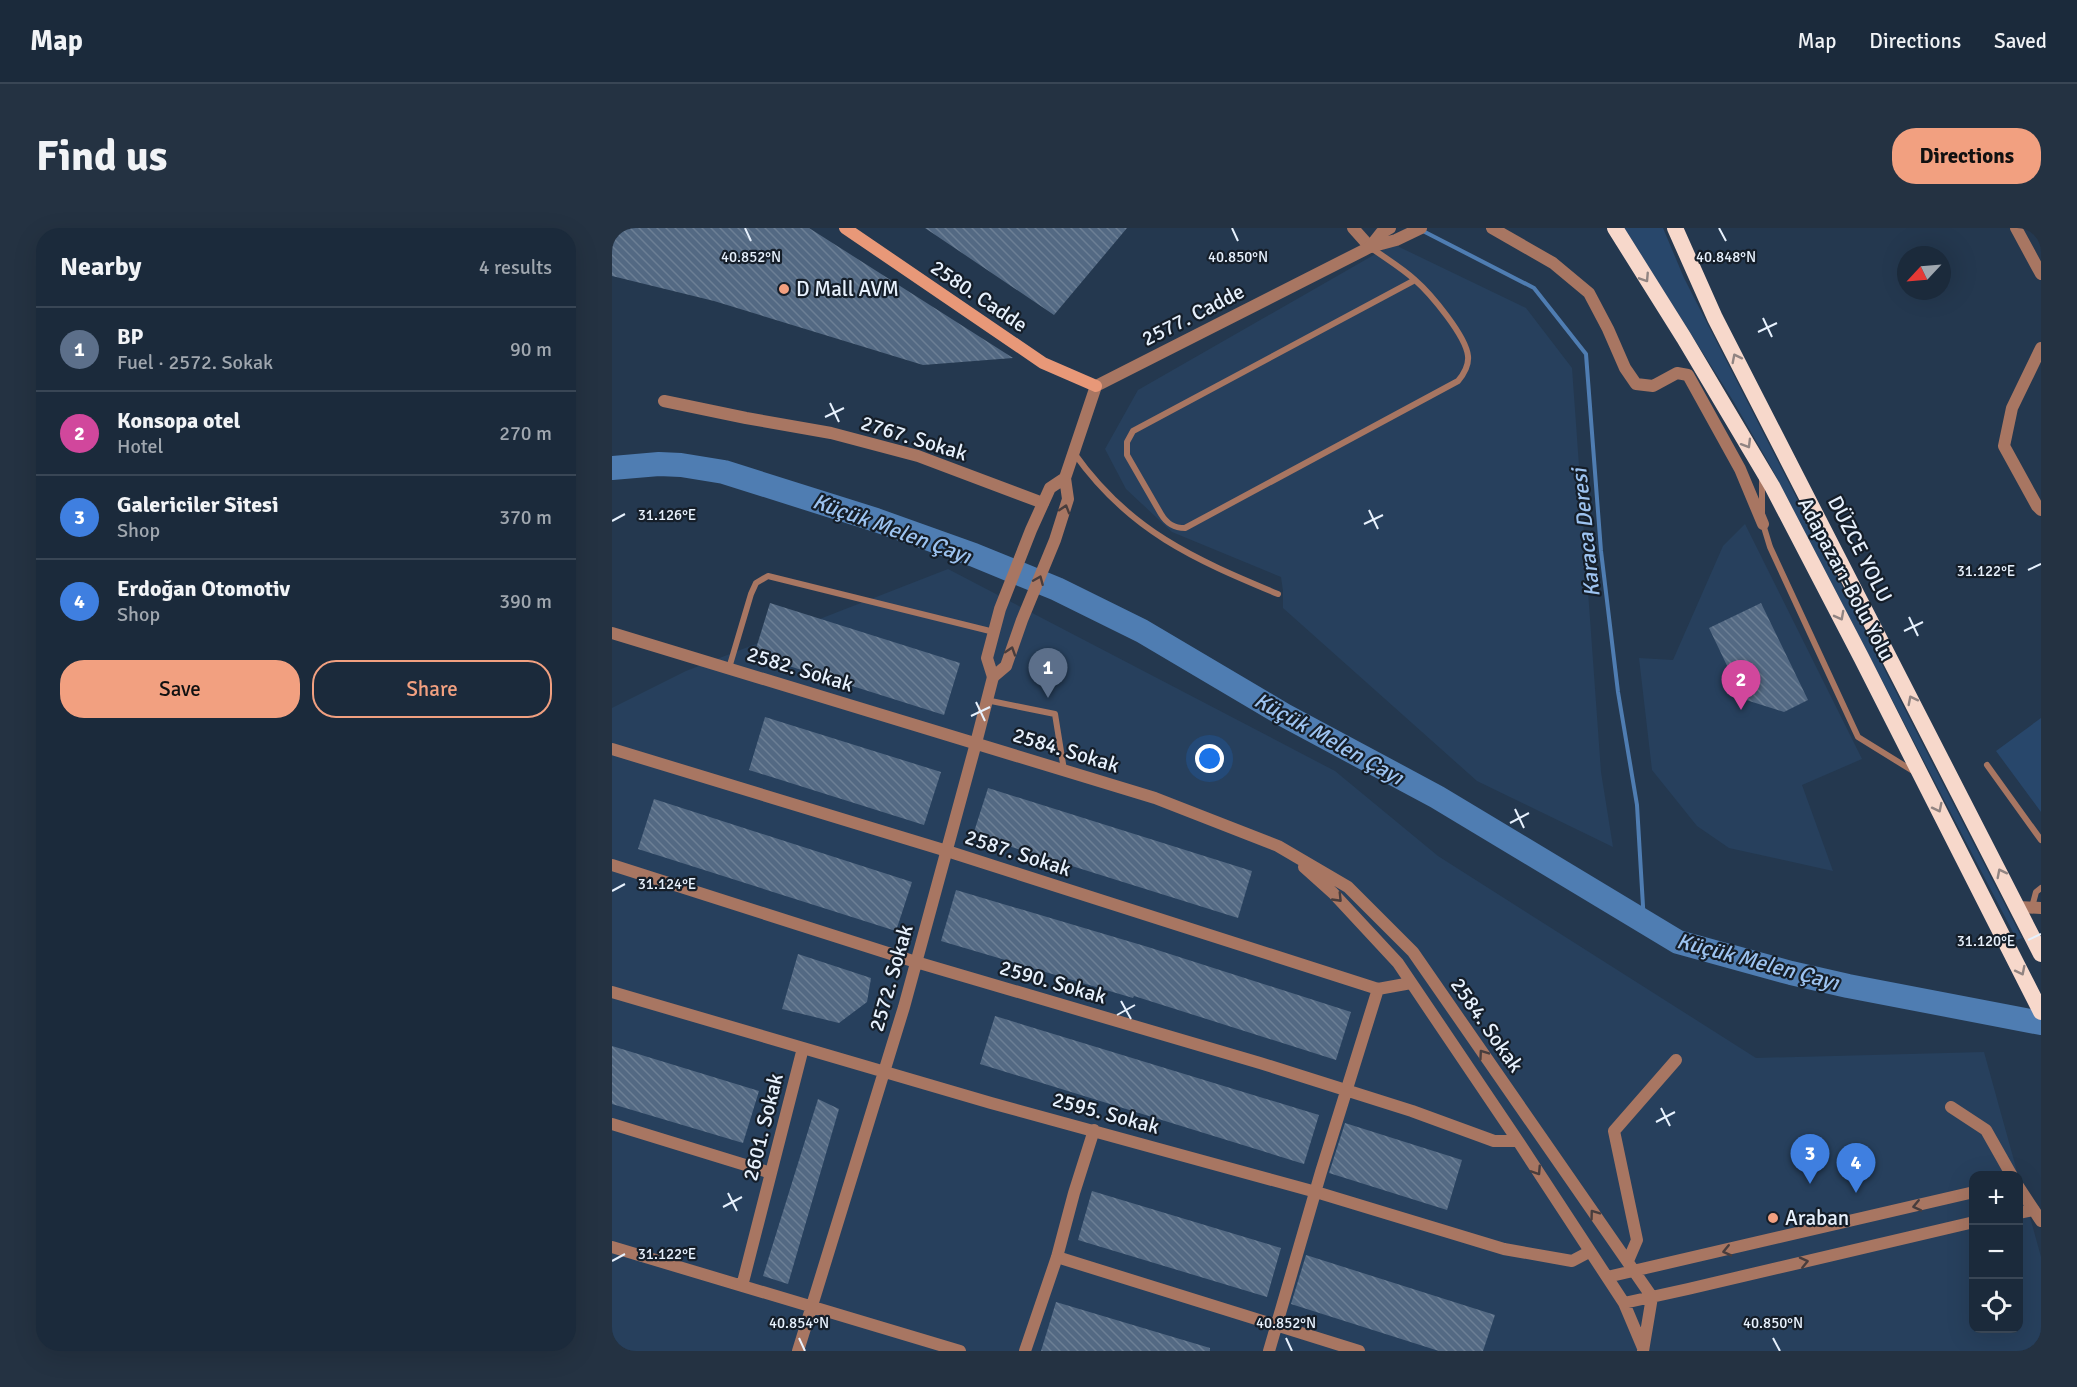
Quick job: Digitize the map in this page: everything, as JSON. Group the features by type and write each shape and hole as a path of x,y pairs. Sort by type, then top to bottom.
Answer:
{"highway":[{"path":"1601,228 1626,249"},
{"name":"Adapazarı-Bolu Yolu","path":"1615,228 1762,469 1861,657 2041,1012"},
{"name":"DÜZCE YOLU","path":"1675,228 1715,318 2030,907 2027,926 2041,954"}],"main road":[{"name":"2580. Cadde","path":"845,228 1043,363 1096,386"}],"street":[{"path":"1353,228 1370,247 1389,233 1421,228"},
{"path":"1492,228 1553,263 1589,293 1635,384 1653,386 1677,373 1688,375 1740,469 1762,524"},
{"path":"2016,228 2041,274"},
{"name":"2577. Cadde","path":"1096,386 1370,247"},
{"path":"2041,348 2012,408 2004,446 2041,510"},
{"path":"993,677 987,658 1000,609 1050,488 1065,478 1096,386"},
{"name":"2767. Sokak","path":"664,401 831,433 918,456 1043,503"},
{"name":"2572. Sokak","path":"798,1351 916,962 993,677 1006,666 1055,540 1068,499 1065,478"},
{"name":"2582. Sokak","path":"612,633 976,744"},
{"name":"2584. Sokak","path":"976,744 1155,798 1278,846 1348,887 1413,952 1652,1297"},
{"name":"2587. Sokak","path":"612,749 947,851 1378,989 1411,983"},
{"name":"2584. Sokak","path":"1278,846 1333,893 1398,963 1624,1303 1643,1350"},
{"name":"2590. Sokak","path":"612,865 916,962 1347,1090 1494,1141 1518,1142"},
{"path":"1269,1351 1378,989"},
{"name":"2595. Sokak","path":"612,992 884,1072 1316,1192 1504,1249 1572,1261 1589,1252"},
{"name":"2601. Sokak","path":"742,1286 803,1048"},
{"path":"1632,1267 1637,1240 1614,1131 1676,1059"},
{"path":"1951,1107 1986,1130 2009,1171"},
{"path":"612,1124 771,1173"},
{"path":"1025,1351 1057,1257 1074,1192 1094,1130"},
{"path":"2023,1192 2038,1216"},
{"path":"1607,1277 1632,1267 1969,1193"},
{"path":"2023,1214 2038,1216"},
{"path":"1624,1303 1969,1223"},
{"path":"612,1247 960,1351"},
{"path":"1057,1257 1359,1351"},
{"path":"1643,1350 1652,1297"}],"lane":[{"path":"1370,247 1415,280 1438,304 1466,348 1467,366 1458,381 1185,528 1168,523 1127,455 1127,442 1133,430 1415,280"},
{"path":"1074,452 1085,469 1104,490 1144,526 1174,547 1213,567 1278,594"},
{"path":"1762,469 1762,524 1770,547 1858,737 1922,777"},
{"path":"729,668 751,594 756,583 768,576 994,632"},
{"path":"986,700 1055,714 1064,770"},
{"path":"1987,765 2041,840"},
{"path":"2030,907 2036,892 2041,888"}],"shaded area":[{"path":"1624,228 1663,228 1684,278 2022,938 2017,940 1771,467 1732,399"},
{"path":"1393,244 1526,308 1572,368 1601,772 1613,847 1477,781 1283,608 1281,577 1172,532 1126,489 1105,449 1138,390"},
{"path":"1745,524 1862,759 1802,785 1833,871 1729,848 1697,826 1652,770 1639,658 1673,660 1723,546"},
{"path":"948,569 1335,771 1438,856 1756,1058 1984,1052 2017,1171 1969,1171 1969,1333 2023,1333 2023,1192 2041,1257 2041,1351 612,1351 612,708 686,671"},
{"path":"2041,718 2041,812 1996,751"}],"building":[{"name":"D Mall AVM","path":"612,228 809,228 1013,358 923,365 714,301 612,276"},
{"path":"925,228 1127,228 1054,315"},
{"path":"770,603 960,663 944,715 754,655"},
{"path":"1761,603 1808,700 1784,712 1743,699 1709,628"},
{"path":"765,717 941,772 924,825 749,770"},
{"path":"988,788 1252,871 1238,918 973,835"},
{"path":"654,799 912,882 896,931 638,849"},
{"path":"956,890 1148,947 1351,1012 1336,1060 1134,996 1133,998 941,941"},
{"path":"798,954 871,978 867,1002 839,1023 782,1009"},
{"path":"995,1016 1319,1115 1304,1164 980,1064"},
{"path":"612,1046 759,1091 743,1143 612,1104"},
{"path":"818,1099 839,1109 788,1284 763,1276"},
{"path":"1345,1123 1462,1160 1447,1210 1329,1173"},
{"path":"1092,1191 1281,1248 1267,1297 1078,1240"},
{"path":"1306,1255 1495,1315 1483,1351 1439,1351 1291,1304"},
{"path":"1056,1302 1210,1348 1210,1351 1041,1351"}],"waterway":[{"name":"Karaca Deresi","path":"1421,230 1534,288 1586,354 1601,551 1618,692 1637,805 1644,923"},
{"name":"Küçük Melen Çayı","path":"612,468 659,464 724,472 876,520 974,555 1057,589 1142,631 1284,715 1437,797 1678,942 1848,986 2041,1023"}],"place":[{"name":"D Mall AVM","path":"784,289"},
{"name":"BP","path":"1048,698"},
{"name":"Konsopa otel","path":"1741,710"},
{"name":"Galericiler Sitesi","path":"1810,1184"},
{"name":"Erdoğan Otomotiv","path":"1856,1193"},
{"name":"Araban","path":"1773,1218"}]}
